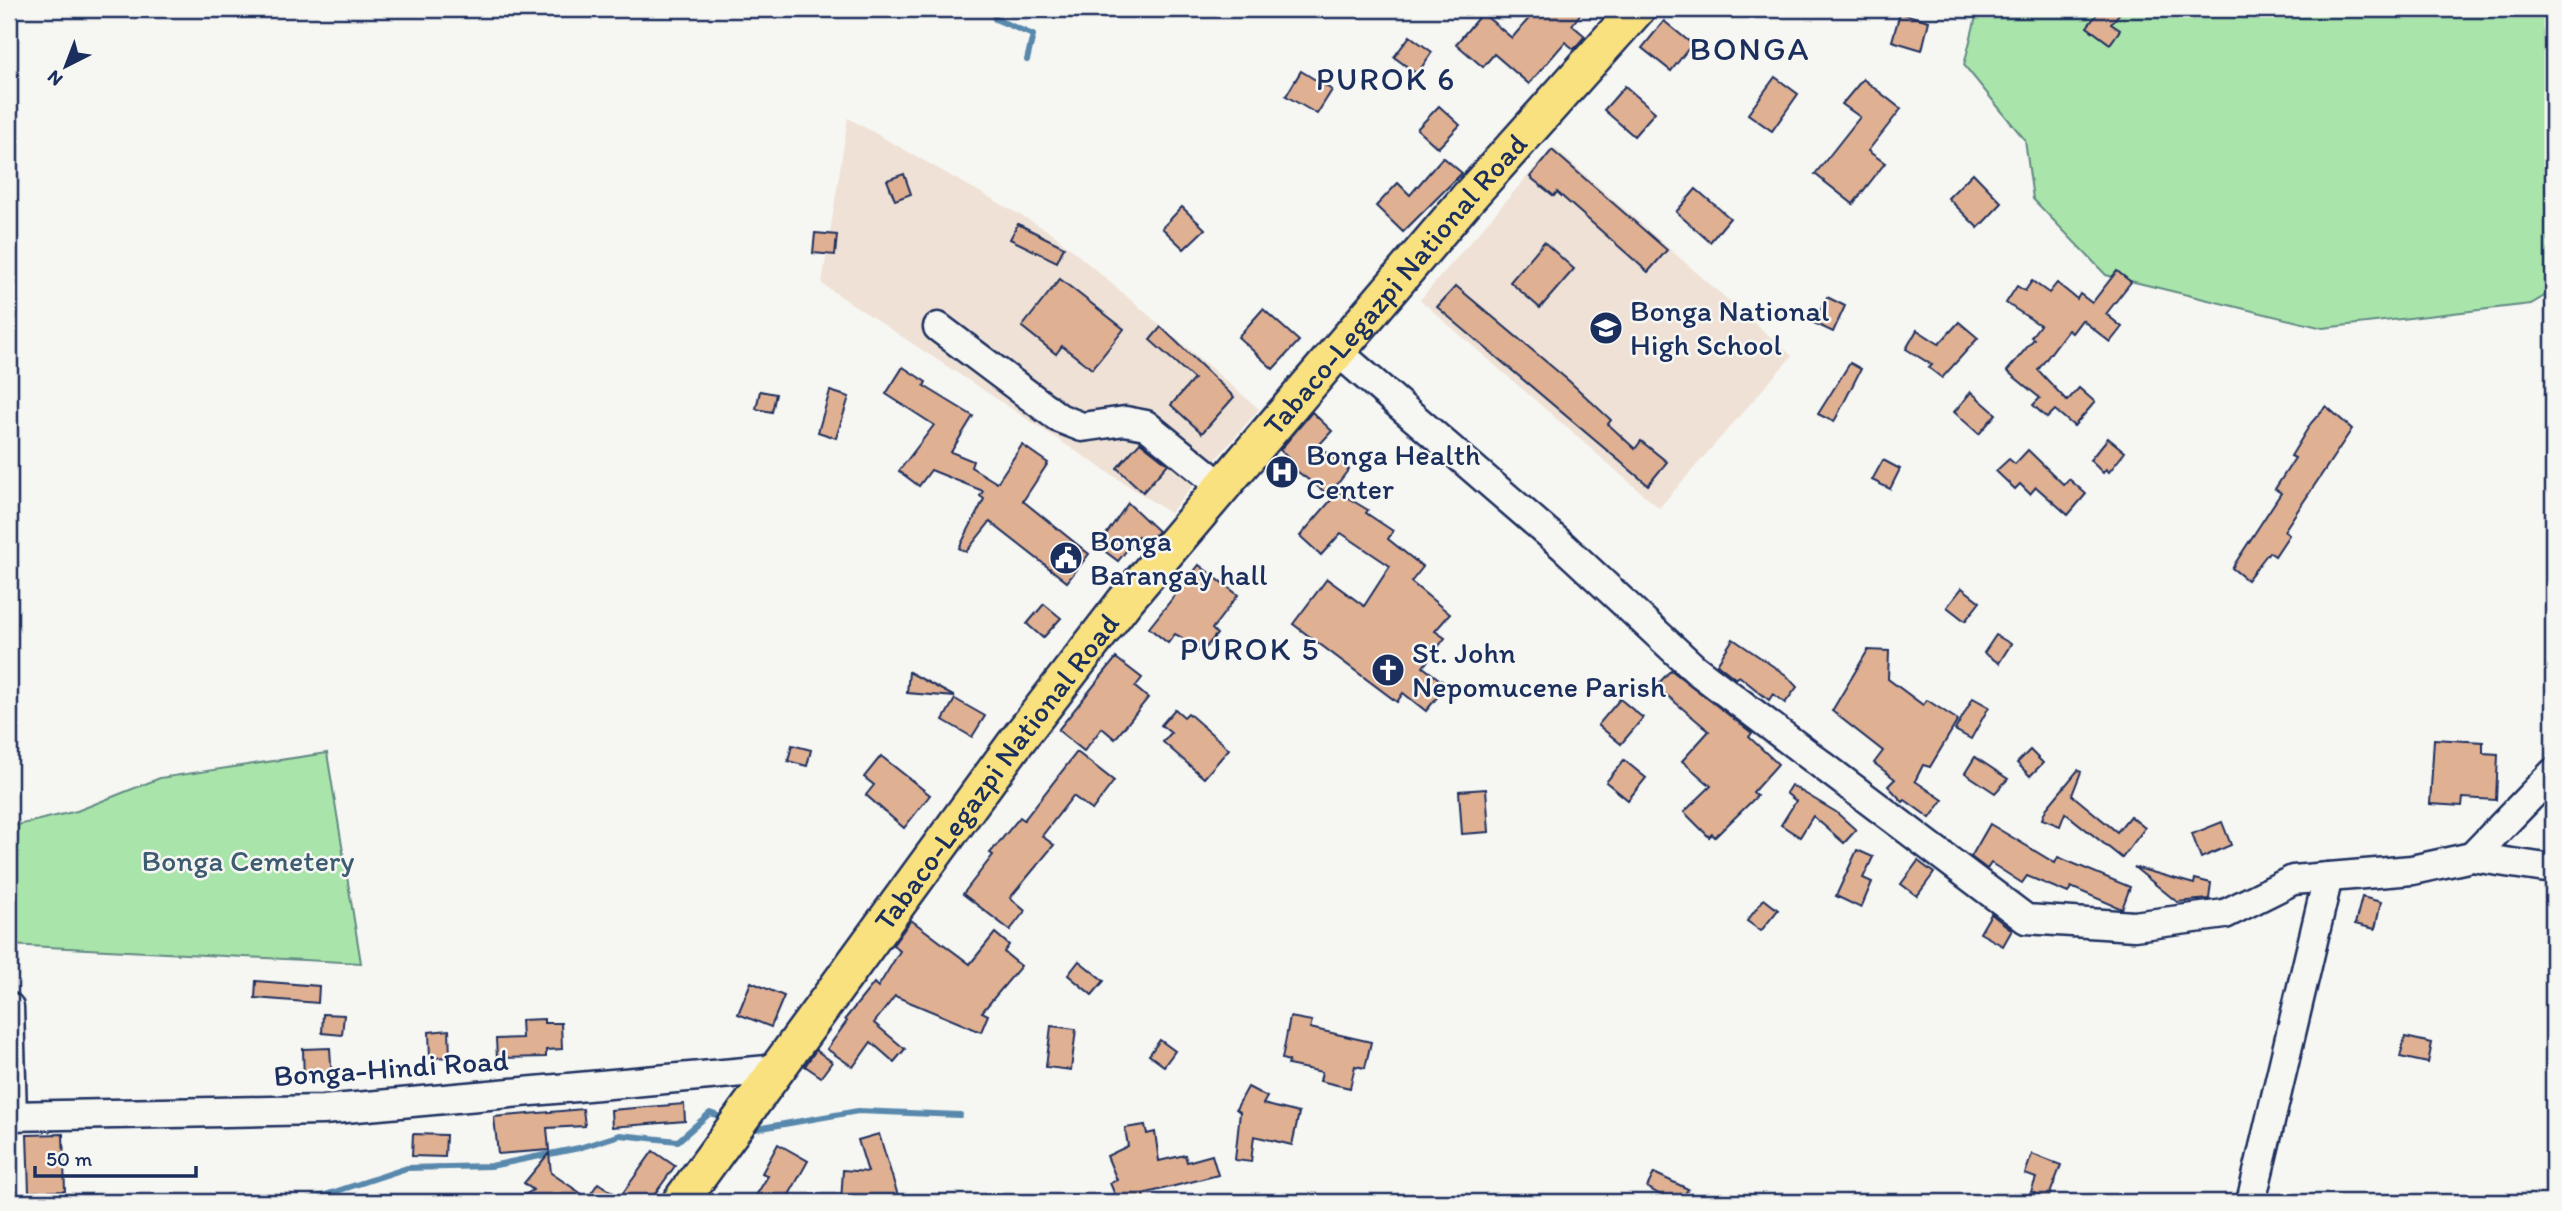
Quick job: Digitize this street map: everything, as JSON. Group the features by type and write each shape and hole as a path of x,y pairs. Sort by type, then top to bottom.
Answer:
{"main road":[{"name":"Tabaco-Legazpi National Road","path":"680,1202 1013,746 1125,601 1337,351 1636,9"}],"street":[{"path":"938,327 1059,418 1082,427 1125,421 1146,425 1221,486"},
{"path":"1337,351 1564,547 1695,669 2026,919 2134,926 2225,914 2293,880 2412,870 2472,857 2553,869"},
{"path":"2472,857 2553,773"},
{"path":"2251,1202 2328,877"},
{"path":"9,1007 10,1116"},
{"name":"Bonga-Hindi Road","path":"10,1116 323,1110 778,1069"}],"shaded area":[{"path":"848,118 1052,233 1259,409 1170,513 822,284"},
{"name":"Bonga National High School","path":"1553,147 1792,356 1659,508 1420,300"}],"green space":[{"path":"1978,9 2553,9 2553,291 2531,304 2323,328 2106,275 2033,199 2025,140 1964,65"},
{"name":"Bonga Cemetery","path":"327,753 361,963 9,945 9,827 77,811 160,778"}],"building":[{"path":"1537,9 1584,9 1572,25 1585,36 1574,49 1565,42 1529,84 1494,54 1483,67 1456,44 1482,13 1512,38"},
{"path":"2101,9 2123,9 2111,24 2120,30 2110,44 2087,27"},
{"path":"1900,13 1929,21 1922,50 1892,41"},
{"path":"1664,21 1692,44 1671,71 1642,48"},
{"path":"1410,36 1432,52 1417,74 1394,57"},
{"path":"1301,71 1332,90 1317,114 1286,96"},
{"path":"1775,77 1798,94 1772,131 1748,114"},
{"path":"1863,79 1901,109 1868,151 1885,163 1853,204 1815,174 1860,117 1842,104"},
{"path":"1625,86 1655,112 1634,136 1604,110"},
{"path":"1439,106 1460,125 1438,148 1417,129"},
{"path":"1552,150 1667,250 1648,272 1557,192 1554,196 1530,177"},
{"path":"1443,157 1462,173 1403,232 1376,206 1398,183 1410,195"},
{"path":"1973,173 2002,203 1978,228 1948,198"},
{"path":"904,174 911,194 895,200 887,180"},
{"path":"1696,189 1730,218 1710,242 1676,212"},
{"path":"1182,207 1205,229 1184,249 1162,228"},
{"path":"1018,224 1064,247 1057,262 1010,239"},
{"path":"815,233 837,235 835,255 813,253"},
{"path":"1544,242 1574,269 1540,308 1510,282"},
{"path":"2117,271 2131,282 2106,314 2122,327 2110,342 2082,320 2072,333 2068,330 2038,370 2067,401 2079,388 2095,402 2074,426 2055,410 2047,418 2033,405 2040,398 2007,371 2034,339 2031,337 2040,325 2006,303 2017,286 2025,291 2032,281 2049,293 2057,283 2077,299 2080,294 2092,303"},
{"path":"1060,279 1124,329 1092,369 1062,346 1056,354 1022,327"},
{"path":"1456,286 1569,381 1611,420 1608,424 1635,449 1641,441 1667,462 1648,485 1437,307"},
{"path":"1827,297 1845,306 1833,332 1814,323"},
{"path":"1263,309 1299,341 1273,369 1238,337"},
{"path":"1959,322 1978,338 1942,378 1929,368 1932,365 1906,349 1917,330 1939,344"},
{"path":"1161,327 1234,397 1202,433 1171,405 1194,379 1150,340"},
{"path":"1850,363 1861,369 1834,422 1818,414"},
{"path":"903,367 926,382 924,386 973,416 951,452 973,461 971,467 997,483 1022,445 1048,463 1023,501 1089,554 1067,582 990,522 966,552 959,548 984,499 980,496 983,491 931,470 919,486 899,471 934,425 886,394"},
{"path":"760,391 776,394 772,412 756,409"},
{"path":"830,391 849,397 836,438 818,432"},
{"path":"1971,392 1996,414 1979,434 1954,412"},
{"path":"2326,406 2352,429 2284,531 2289,535 2275,556 2269,552 2247,580 2232,568 2281,493 2275,489 2295,458 2291,456 2311,423"},
{"path":"1312,412 1332,431 1318,446 1349,469 1329,495 1290,466 1293,462 1280,450"},
{"path":"2108,438 2125,452 2109,472 2106,469 2103,473 2090,460"},
{"path":"1140,442 1168,464 1143,492 1117,468"},
{"path":"2028,450 2064,485 2069,479 2086,494 2068,515 2036,487 2030,494 2020,484 2015,489 1996,471 2009,459 2015,464"},
{"path":"1883,460 1900,469 1890,489 1872,480"},
{"path":"1338,492 1368,510 1366,513 1393,531 1388,539 1423,567 1411,582 1450,614 1435,631 1445,638 1423,667 1447,685 1426,711 1403,693 1397,702 1293,624 1327,579 1364,606 1390,566 1341,533 1321,555 1300,536"},
{"path":"1128,503 1158,531 1147,544 1138,536 1118,561 1098,546"},
{"path":"1199,565 1238,595 1212,629 1217,634 1201,653 1175,634 1168,643 1149,628"},
{"path":"1962,588 1980,602 1965,621 1947,607"},
{"path":"1044,604 1061,618 1043,638 1027,624"},
{"path":"1996,635 2011,644 1999,663 1984,653"},
{"path":"1733,639 1786,675 1797,687 1785,703 1773,694 1769,700 1739,676 1736,679 1717,664"},
{"path":"1868,650 1889,651 1888,679 1923,705 1927,700 1958,720 1930,767 1923,765 1915,781 1943,800 1930,818 1905,800 1903,802 1888,786 1895,779 1874,763 1883,751 1832,711"},
{"path":"1116,658 1142,678 1135,687 1148,698 1115,739 1102,728 1084,751 1058,730"},
{"path":"1671,670 1752,733 1749,737 1778,764 1753,792 1757,796 1715,837 1712,834 1709,837 1684,812 1711,786 1682,761 1709,731 1656,686"},
{"path":"909,672 955,697 907,693"},
{"path":"1973,698 1989,707 1971,739 1955,730"},
{"path":"955,699 985,716 972,737 943,720"},
{"path":"1620,699 1643,718 1621,744 1598,725"},
{"path":"1175,709 1184,717 1188,713 1229,749 1204,778 1163,742 1171,733 1161,725"},
{"path":"2434,739 2483,742 2483,753 2498,754 2496,800 2463,798 2462,806 2430,804"},
{"path":"792,745 811,750 807,766 788,761"},
{"path":"2030,750 2043,763 2030,776 2017,763"},
{"path":"1077,752 1114,781 1092,810 1073,796 1042,836 1054,845 1010,898 1025,911 1010,930 963,894 993,855 990,853 1020,817 1024,820"},
{"path":"881,756 930,795 904,828 866,795 874,785 864,777"},
{"path":"1975,757 2008,779 1995,793 1965,773"},
{"path":"1624,760 1646,778 1628,800 1606,782"},
{"path":"2078,770 2081,772 2072,795 2117,832 2130,816 2145,828 2122,858 2065,813 2060,826 2042,819 2046,809"},
{"path":"1791,785 1836,812 1856,830 1844,843 1813,816 1800,837 1781,825 1796,801 1786,793"},
{"path":"1486,789 1489,832 1462,834 1459,791"},
{"path":"2222,822 2231,845 2201,858 2192,834"},
{"path":"1990,824 2055,863 2058,857 2130,887 2122,909 2071,887 2068,893 2027,876 2022,883 1991,863 1987,869 1971,857"},
{"path":"1857,850 1873,857 1863,878 1872,882 1861,908 1836,896"},
{"path":"1918,861 1934,873 1917,896 1901,884"},
{"path":"2134,867 2194,884 2195,879 2211,883 2209,899 2177,902"},
{"path":"2362,897 2381,902 2375,929 2355,924"},
{"path":"1764,899 1778,910 1761,931 1747,921"},
{"path":"1991,914 2012,930 2003,946 1980,933"},
{"path":"911,920 970,964 995,933 1009,945 1004,952 1021,966 982,1012 988,1015 981,1032 895,996 874,1023 905,1049 894,1062 871,1042 853,1067 827,1049 847,1021 845,1019 874,983 878,987 900,951 893,945"},
{"path":"1079,961 1104,981 1092,995 1068,975"},
{"path":"256,981 319,986 318,1003 255,998"},
{"path":"751,982 784,996 771,1027 738,1014"},
{"path":"323,1014 344,1015 342,1035 322,1033"},
{"path":"1290,1017 1312,1021 1310,1028 1371,1042 1365,1068 1355,1066 1350,1088 1320,1081 1322,1072 1288,1065 1289,1061 1282,1059"},
{"path":"544,1019 544,1023 561,1023 562,1049 546,1050 546,1057 497,1058 496,1039 522,1038 521,1020"},
{"path":"1051,1026 1076,1029 1071,1070 1046,1067"},
{"path":"449,1030 450,1057 430,1058 429,1032"},
{"path":"2405,1037 2432,1043 2428,1063 2400,1057"},
{"path":"1160,1040 1175,1051 1164,1066 1149,1055"},
{"path":"330,1048 332,1079 304,1080 303,1049"},
{"path":"816,1050 832,1062 821,1077 805,1066"},
{"path":"1248,1087 1267,1097 1263,1104 1299,1113 1292,1145 1254,1136 1251,1162 1235,1160 1240,1112 1236,1109"},
{"path":"684,1104 685,1121 612,1127 611,1110"},
{"path":"583,1109 585,1126 547,1128 549,1150 498,1154 494,1117"},
{"path":"1145,1125 1147,1134 1155,1132 1159,1161 1185,1155 1187,1162 1212,1155 1218,1175 1143,1194 1146,1202 1118,1202 1110,1183 1117,1180 1107,1156 1128,1146 1125,1128"},
{"path":"63,1134 65,1191 29,1192 27,1135"},
{"path":"413,1134 446,1135 445,1157 412,1156"},
{"path":"879,1134 900,1202 841,1202 843,1170 868,1172 858,1140"},
{"path":"778,1144 808,1161 785,1202 752,1202 768,1176 762,1173"},
{"path":"653,1151 675,1166 649,1202 513,1202 533,1190 524,1183 549,1153 551,1173 588,1198 598,1183 620,1197"},
{"path":"2032,1154 2061,1165 2048,1199 2031,1192 2036,1178 2025,1174"},
{"path":"1654,1173 1688,1189 1681,1202 1658,1202 1662,1196 1647,1187"}],"waterway":[{"path":"993,9 995,19 1033,35 1027,60"},
{"path":"747,1126 756,1129 858,1111 960,1115"},
{"path":"304,1202 407,1168 491,1166 579,1148 620,1135 678,1141 710,1113 727,1119"}],"place":[{"name":"Bonga National High School","path":"1606,328"},
{"name":"Bonga Health Center","path":"1282,472"},
{"name":"Bonga Barangay hall","path":"1066,558"},
{"name":"St. John Nepomucene Parish","path":"1388,670"}],"district":[{"name":"BONGA","path":"1750,48"},
{"name":"PUROK 6","path":"1386,79"},
{"name":"PUROK 5","path":"1250,649"}]}
